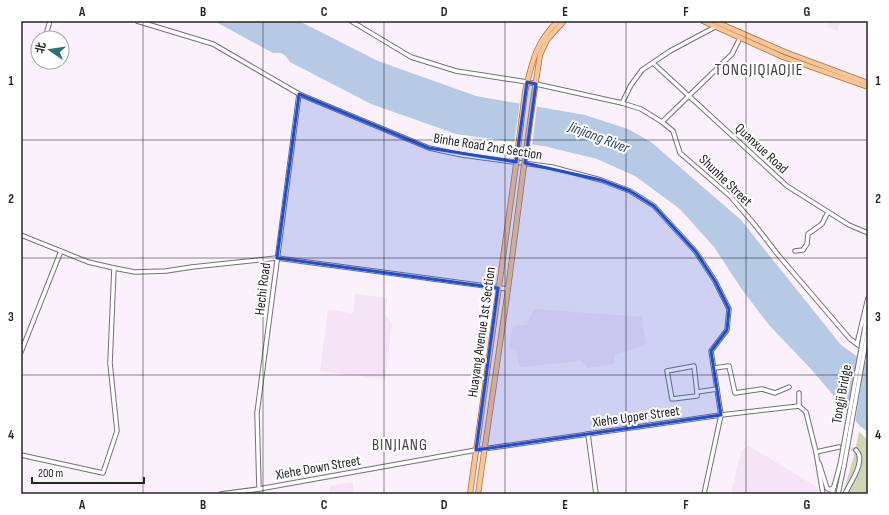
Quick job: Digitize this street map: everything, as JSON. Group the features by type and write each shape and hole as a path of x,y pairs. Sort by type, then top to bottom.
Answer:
{"main road":[{"name":"Huayang Avenue 1st Section","path":"470,494 525,92 535,55 543,38 558,21"},
{"name":"Huayang Avenue 1st Section","path":"478,494 540,55 547,40 564,21"},
{"path":"703,21 783,57 868,88"},
{"path":"714,21 785,52 868,83"}],"street":[{"name":"Binhe Road 2nd Section","path":"137,21 213,44 299,94 430,148 462,155 552,167 601,180 630,191 654,206 696,252 715,281 729,309 728,330 711,351 714,368"},
{"name":"Shunhe Street","path":"351,21 411,57 456,71 527,82 622,103 641,109 662,122 673,131 680,153 731,197 756,225 779,256 839,327 850,339 868,352"},
{"path":"622,103 630,85 642,70 670,51 716,27"},
{"path":"662,122 732,54 740,38"},
{"name":"Quanxue Road","path":"653,63 787,186 849,225 868,233"},
{"name":"Hechi Road","path":"259,488 257,413 299,94"},
{"path":"795,251 803,250 807,244 808,234 822,224 828,212"},
{"path":"21,235 88,262 135,272 166,271 277,258 508,289"},
{"path":"21,352 61,251"},
{"path":"21,455 103,473 117,430 110,364 114,268"},
{"path":"858,344 868,298"},
{"name":"Tongji Bridge","path":"842,466 866,328 868,306"},
{"path":"694,366 697,392 697,396 672,399 667,371 694,366"},
{"path":"704,494 721,415 714,368 729,366 735,393 762,390 775,393 789,387"},
{"path":"697,392 717,389"},
{"path":"799,393 799,406 806,412 818,460 827,488 830,490 834,487"},
{"name":"Xiehe Upper Street","path":"476,450 721,415 799,406"},
{"path":"588,434 596,494"},
{"path":"816,452 839,447"},
{"name":"Xiehe Down Street","path":"221,494 476,450"},
{"path":"844,494 860,464 860,456 856,450"},
{"path":"818,460 823,494"},
{"path":"832,494 842,466"},
{"path":"838,494 842,466"}],"highlighted area":[{"path":"527,82 536,84 525,163 601,180 630,191 654,206 696,252 715,281 729,309 727,330 711,351 721,415 476,450 498,288 277,258 299,94 429,148 516,162"}],"shaded area":[{"path":"829,21 840,21 837,31 827,27"},
{"path":"355,294 387,298 385,314 392,325 385,379 320,371 328,310 353,313"},
{"path":"534,309 641,317 646,345 615,355 614,364 588,368 581,361 520,367 516,349 509,348 513,326 527,325"},
{"path":"749,446 817,487 818,494 731,494 741,451"},
{"path":"353,482 353,494 330,494 330,486"}],"green space":[{"path":"859,432 868,440 868,494 843,494 853,459"}],"water":[{"name":"Jinjiang River","path":"214,21 299,21 378,61 476,96 585,115 628,129 651,142 741,220 841,345 868,364 868,432 860,426 810,368 769,325 743,291 714,247 680,209 635,176 597,159 544,146 456,134 371,104 290,62 283,54 273,53"}],"pier":[{"path":"520,102 537,105 532,146 514,144"},
{"path":"858,355 865,360 855,423 847,414"}],"tunnel":[{"path":"846,448 856,450"}],"district":[{"name":"TONGJIQIAOJIE","path":"759,69"},
{"name":"BINJIANG","path":"400,444"}]}
